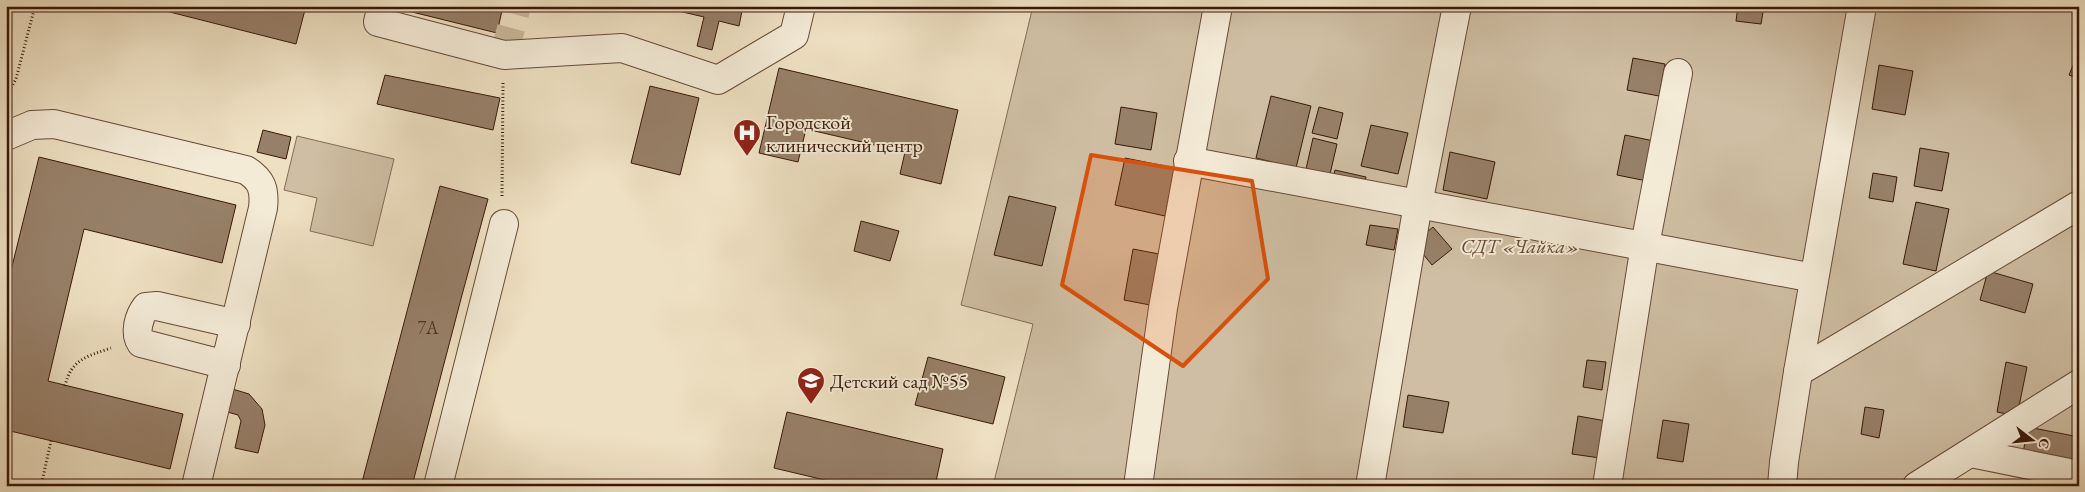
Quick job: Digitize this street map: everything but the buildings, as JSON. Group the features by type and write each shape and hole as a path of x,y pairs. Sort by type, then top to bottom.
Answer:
{"street":[{"path":"382,6 378,22 504,55 622,48 718,80 794,36 801,6"},
{"path":"1138,486 1163,308 1188,161 1218,6"},
{"path":"1370,486 1418,204 1457,6"},
{"path":"1782,486 1798,372 1862,6"},
{"path":"1607,486 1644,245 1678,73"},
{"path":"6,136 32,125 54,124 246,170 256,176 262,185 265,194 264,208 196,486"},
{"path":"1188,161 1814,278"},
{"path":"1798,372 2079,205"},
{"path":"438,486 504,224"},
{"path":"226,365 147,346 138,338 137,333 142,312 151,305 236,324"},
{"path":"1917,486 2079,384"},
{"path":"1971,453 2079,475"}],"path":[{"path":"6,96 16,79 35,6"},
{"path":"504,55 502,183 504,224"},
{"path":"65,386 68,374 78,362 138,338"},
{"path":"41,486 51,441"}],"highlighted area":[{"path":"1091,155 1252,181 1268,279 1183,366 1062,285"}],"green space":[{"name":"СДТ «Чайка»","path":"1033,6 2079,6 2079,475 1971,453 1917,486 993,486 1033,324 961,305"},
{"path":"297,136 394,159 373,246 310,231 317,198 284,190"}],"tunnel":[{"path":"504,55 517,6"}],"place":[{"name":"Городской клинический центр","path":"747,157"},
{"name":"Детский сад №55","path":"811,405"}]}
